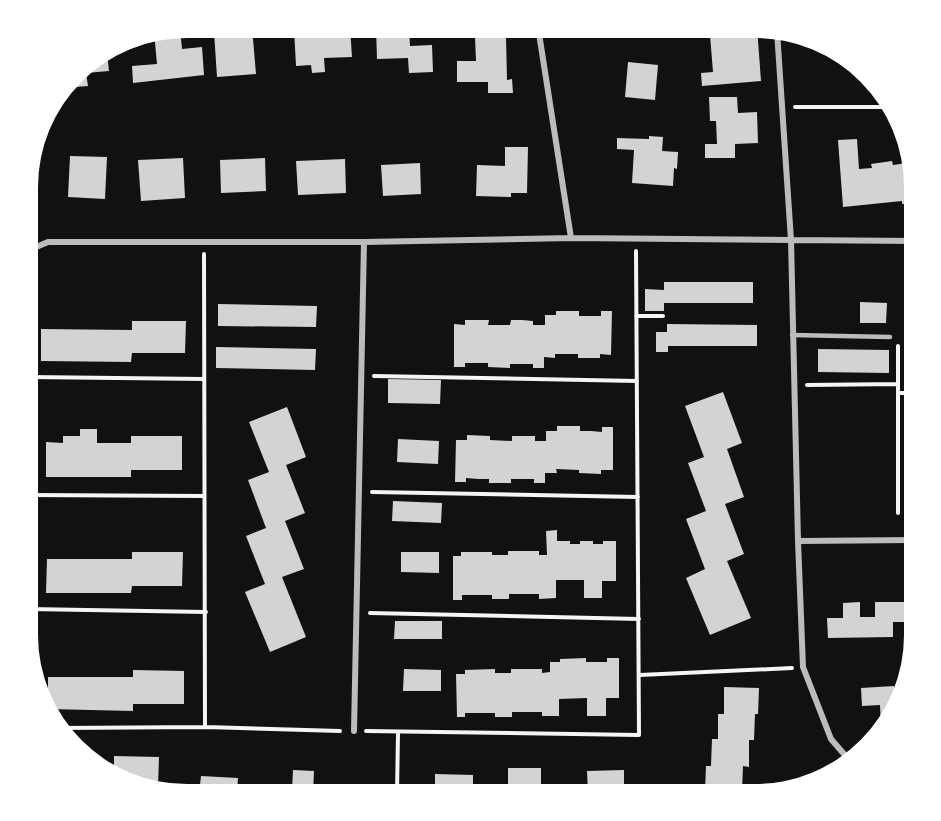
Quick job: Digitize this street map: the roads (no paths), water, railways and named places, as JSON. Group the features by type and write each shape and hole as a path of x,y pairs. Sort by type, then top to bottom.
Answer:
{"street":[{"path":"540,38 571,238"},
{"path":"778,39 791,240 793,385 803,667 831,739 844,754"},
{"path":"38,246 48,242 364,242 571,238 903,241"},
{"path":"354,731 364,242"},
{"path":"798,541 904,540"}],"lane":[{"path":"792,335 890,337"}]}
